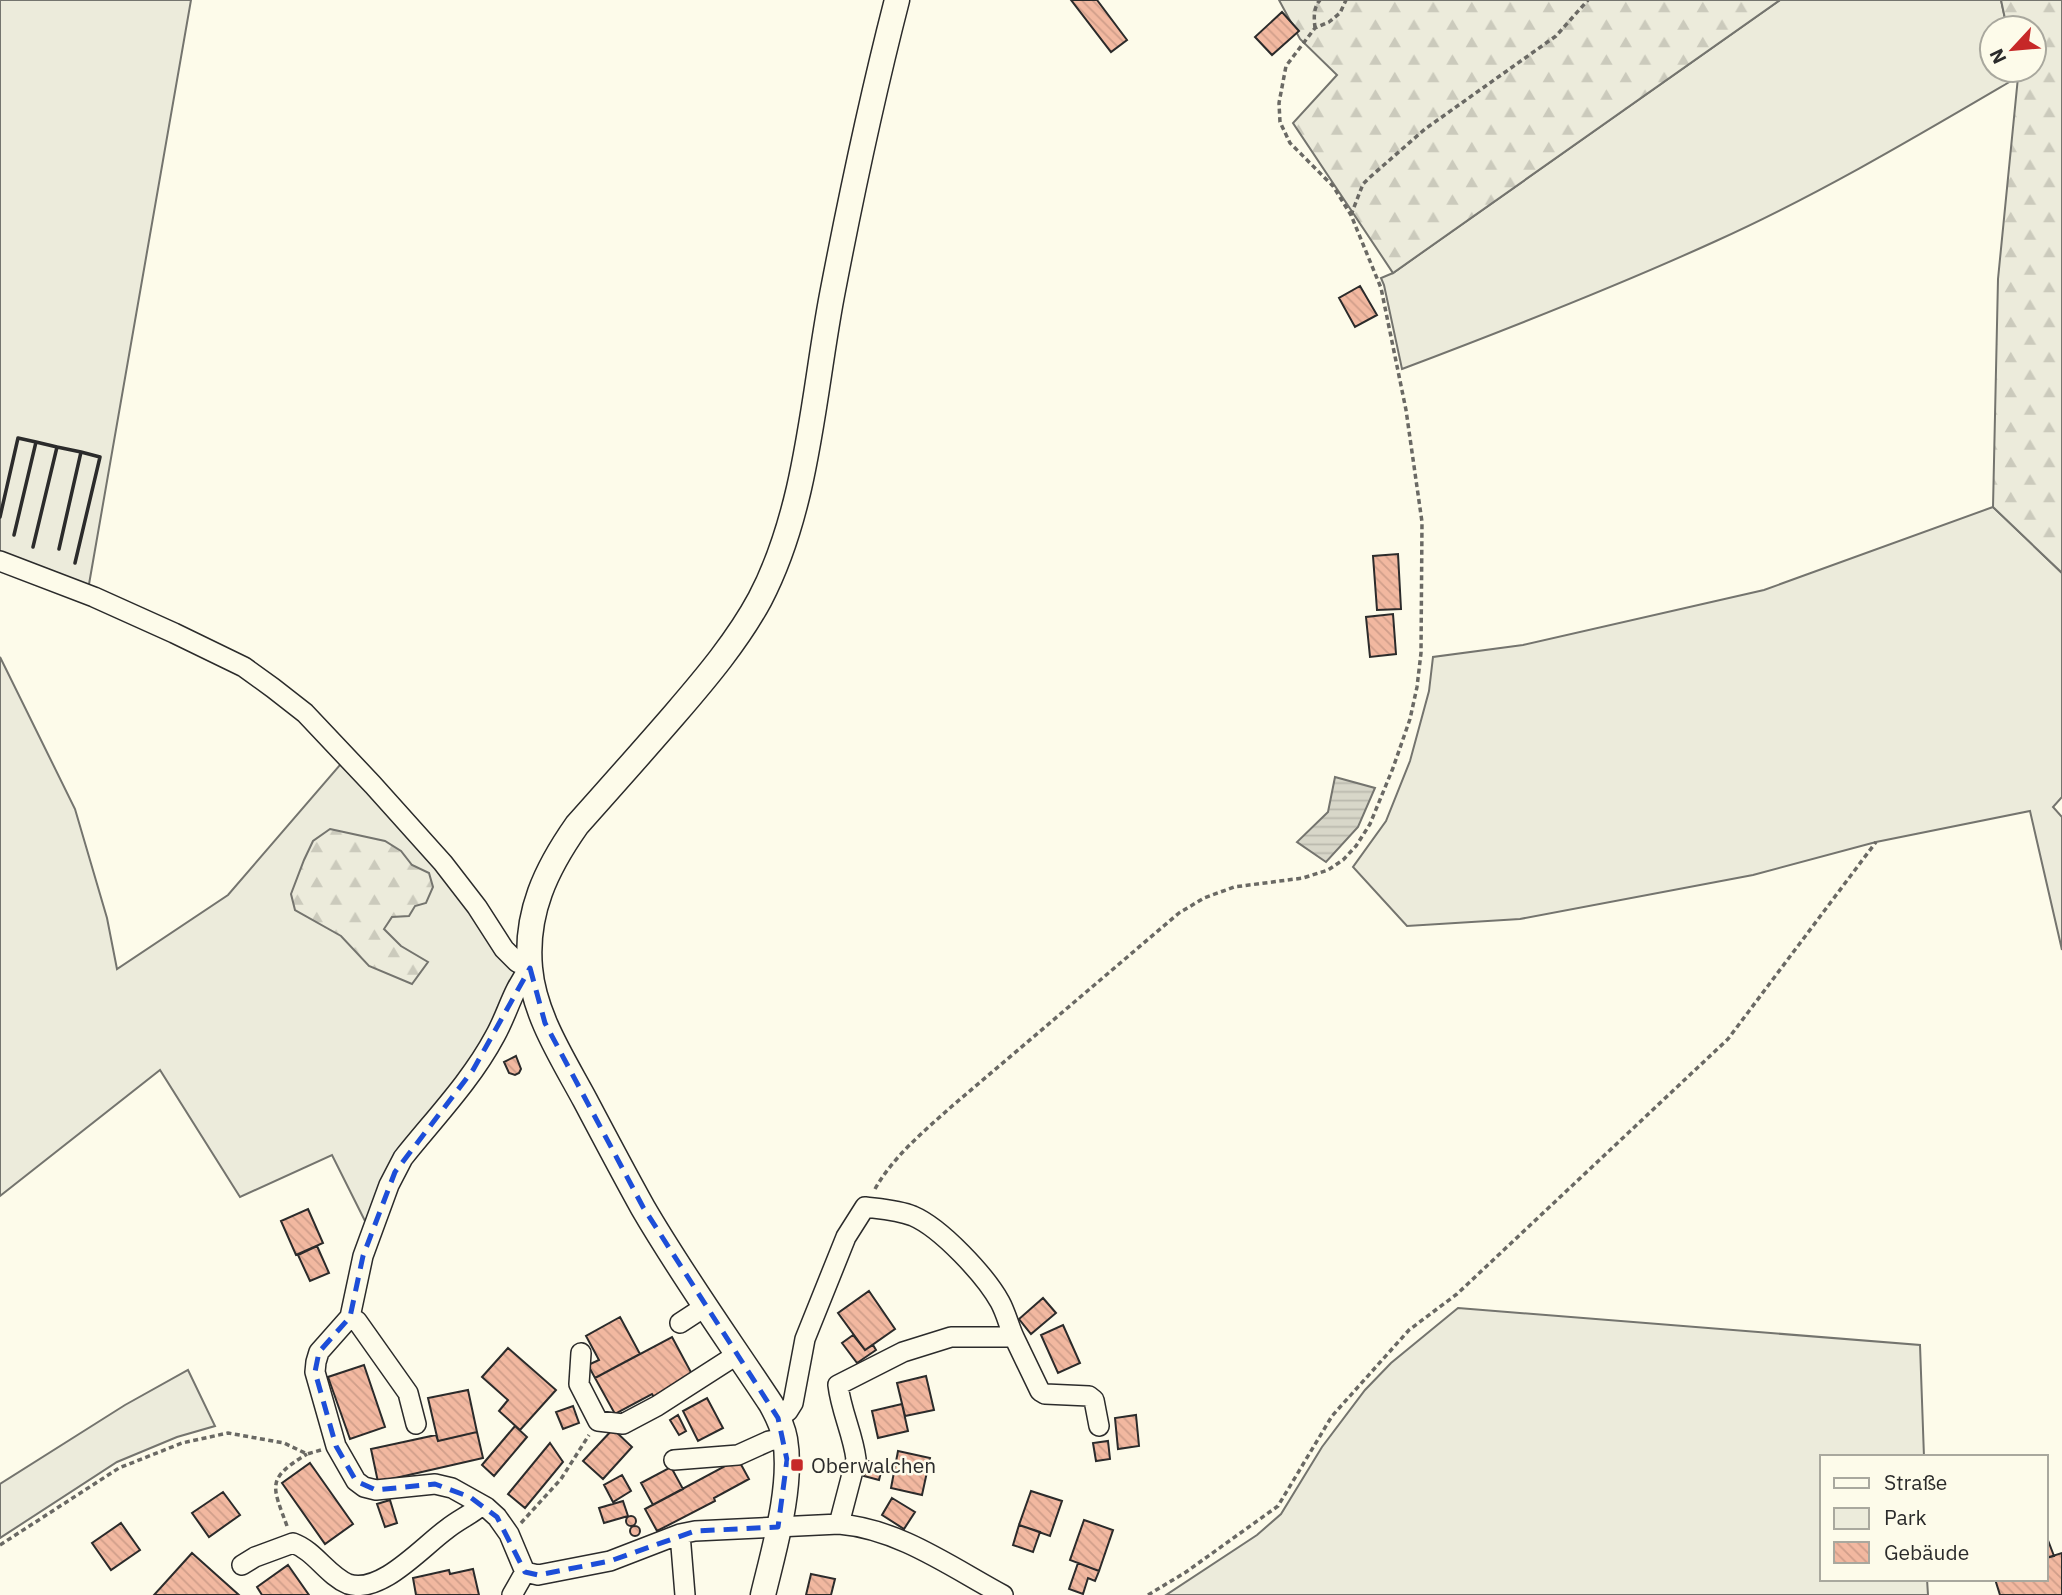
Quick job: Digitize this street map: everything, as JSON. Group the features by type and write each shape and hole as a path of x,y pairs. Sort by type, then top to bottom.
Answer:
{"main road":[{"path":"763,1595 787,1470 781,1428 738,1354 643,1207 560,1053 534,993 530,968 531,932 538,894 561,848 577,825 706,678 760,600 785,542 801,479 835,282 878,74 897,0"}],"street":[{"path":"0,561 94,597 174,632 244,667 273,688 305,713 346,756 443,863 477,907 504,949 530,968 509,1001 496,1035 473,1070 403,1158 395,1172 363,1256 350,1317 319,1352 315,1372 336,1446 356,1481 364,1487 376,1490 435,1484 452,1489 482,1505 498,1517 509,1534 525,1573"},
{"path":"674,1460 738,1455 769,1441 781,1428 793,1403 805,1339 846,1237 865,1207 894,1210 915,1217 937,1232 961,1254 986,1281 1001,1304 1040,1391 1045,1394 1089,1396 1094,1400 1099,1426"},
{"path":"680,1323 706,1306"},
{"path":"350,1317 358,1321 408,1393 415,1424"},
{"path":"839,1524 856,1459 855,1448 840,1405 838,1385 903,1352 950,1337 1014,1337"},
{"path":"581,1353 579,1384 598,1421 623,1424 657,1406 738,1354"},
{"path":"242,1565 255,1557 293,1543 302,1546 351,1586 372,1586 395,1573 446,1529 482,1505"},
{"path":"525,1573 538,1575 610,1561 695,1531 839,1524 857,1525 900,1538 1003,1595"},
{"path":"681,1534 685,1595"},
{"path":"512,1595 525,1573"}],"path":[{"path":"1315,28 1314,16 1320,0"},
{"path":"865,1207 887,1171 919,1136 1180,914 1204,898 1234,887 1303,878 1328,870 1343,860 1370,824 1393,768 1410,719 1421,653 1422,522 1406,410 1381,288 1351,215 1333,186 1290,143 1280,122 1279,103 1286,66 1315,28 1340,13 1346,0"},
{"path":"1351,215 1368,178 1425,129 1556,36 1588,0"},
{"path":"1148,1595 1186,1572 1278,1506 1332,1416 1409,1330 1457,1294 1728,1039 1876,842"},
{"path":"509,1534 561,1479 598,1421"},
{"path":"0,1545 119,1468 181,1444 229,1433 284,1443 306,1454"},
{"path":"293,1543 275,1493 276,1479 288,1465 306,1454 336,1446"}],"highlighted area":[{"path":"530,968 545,1023 643,1207 778,1418 787,1460 778,1527 695,1531 610,1561 538,1575 525,1572 497,1517 470,1497 435,1484 376,1490 356,1481 336,1446 315,1372 319,1352 350,1317 363,1256 395,1172 473,1070"}],"green space":[{"path":"0,0 191,0 88,590 0,555"},
{"path":"1279,0 1780,0 1393,273 1293,123 1337,75 1300,39"},
{"path":"1780,0 2001,0 2004,14 1978,14 1978,84 2006,84 1869,163 1755,223 1599,292 1402,369 1381,278 1393,273"},
{"path":"2001,0 2062,0 2062,573 1993,507 1998,279 2017,84 2048,84 2048,14 2004,14"},
{"path":"1993,507 2062,573 2062,797 2053,807 2062,817 2062,950 2030,811 1876,842 1753,875 1520,919 1407,926 1353,867 1386,821 1410,761 1429,691 1433,657 1523,645 1764,590"},
{"path":"0,657 75,809 107,918 117,969 228,895 346,758 505,945 516,978 498,1032 394,1168 370,1231 332,1155 240,1197 160,1070 0,1196"},
{"path":"330,829 385,841 401,851 412,865 429,873 433,887 426,903 415,906 409,916 392,917 384,929 401,946 428,962 412,984 369,966 341,936 295,910 291,894 304,860 313,841"},
{"path":"1458,1308 1920,1345 1924,1455 1820,1455 1820,1581 1927,1581 1928,1595 1166,1595 1257,1535 1281,1514 1322,1447 1365,1390 1391,1363"},
{"path":"188,1370 215,1426 177,1437 117,1462 0,1538 0,1484 125,1405"}],"shaded area":[{"path":"1335,777 1375,788 1358,827 1326,862 1297,842 1328,812"}],"building":[{"path":"1071,0 1097,0 1127,40 1111,52"},
{"path":"1282,12 1299,31 1272,55 1255,37"},
{"path":"1360,286 1377,315 1355,327 1339,298"},
{"path":"1398,554 1401,609 1377,610 1373,556"},
{"path":"1393,614 1396,654 1370,657 1366,617"},
{"path":"516,1056 521,1069 515,1075 509,1073 504,1062"},
{"path":"308,1209 323,1243 296,1255 281,1221"},
{"path":"317,1246 329,1273 310,1281 298,1255"},
{"path":"869,1291 895,1329 865,1350 838,1313"},
{"path":"1043,1298 1056,1313 1031,1334 1019,1319"},
{"path":"620,1317 640,1354 595,1378 588,1365 599,1360 586,1336"},
{"path":"1063,1325 1080,1363 1058,1373 1041,1335"},
{"path":"853,1335 865,1350 873,1345 876,1350 857,1363 842,1343"},
{"path":"672,1337 693,1376 615,1414 595,1378"},
{"path":"508,1348 556,1390 520,1430 499,1411 508,1400 482,1377"},
{"path":"364,1365 385,1427 350,1439 328,1377"},
{"path":"926,1376 934,1410 905,1416 897,1383"},
{"path":"468,1390 477,1432 438,1441 428,1398"},
{"path":"707,1398 723,1428 698,1441 683,1411"},
{"path":"902,1404 908,1431 878,1438 872,1411"},
{"path":"573,1406 579,1423 563,1429 556,1412"},
{"path":"678,1415 686,1431 679,1435 670,1420"},
{"path":"1136,1415 1139,1446 1118,1449 1115,1418"},
{"path":"515,1426 527,1437 494,1476 482,1465"},
{"path":"613,1429 632,1447 603,1479 583,1461"},
{"path":"477,1432 483,1458 378,1482 371,1449 436,1435 438,1441"},
{"path":"1108,1441 1110,1459 1096,1461 1093,1443"},
{"path":"550,1443 563,1462 525,1508 508,1494"},
{"path":"898,1451 930,1458 922,1495 891,1488"},
{"path":"738,1459 749,1479 714,1498 715,1501 657,1531 645,1509"},
{"path":"868,1461 883,1465 879,1480 864,1476"},
{"path":"310,1463 353,1524 325,1544 282,1483"},
{"path":"671,1467 683,1489 653,1505 641,1483"},
{"path":"622,1475 631,1491 613,1502 604,1485"},
{"path":"1031,1491 1062,1501 1050,1536 1019,1525"},
{"path":"223,1492 240,1515 209,1537 192,1513"},
{"path":"892,1498 915,1512 904,1529 882,1515"},
{"path":"390,1500 397,1523 385,1527 377,1504"},
{"path":"623,1501 628,1516 604,1523 599,1508"},
{"path":"631,1516 635,1517 635,1525 631,1526 627,1525 626,1521 627,1517"},
{"path":"1084,1520 1113,1530 1099,1571 1070,1560"},
{"path":"121,1523 140,1550 111,1570 92,1543"},
{"path":"1019,1525 1040,1532 1033,1552 1013,1545"},
{"path":"635,1526 639,1527 639,1535 635,1536 631,1535 630,1531 631,1527"},
{"path":"2048,1540 2054,1556 2048,1558"},
{"path":"192,1553 239,1595 154,1595"},
{"path":"2062,1553 2062,1595 2000,1595 1996,1581 2048,1581 2048,1557"},
{"path":"1078,1563 1099,1571 1095,1581 1088,1578 1083,1594 1069,1589"},
{"path":"288,1565 309,1595 262,1595 257,1587"},
{"path":"473,1569 479,1595 416,1595 413,1578 449,1570 450,1574"},
{"path":"811,1574 835,1579 831,1595 806,1595"}],"wall":[{"path":"0,517 18,438 36,442"},
{"path":"14,535 36,442 57,447"},
{"path":"33,547 57,447 81,452"},
{"path":"59,549 81,452 100,457 75,563"}],"place":[{"name":"Oberwalchen","path":"797,1465"}]}
